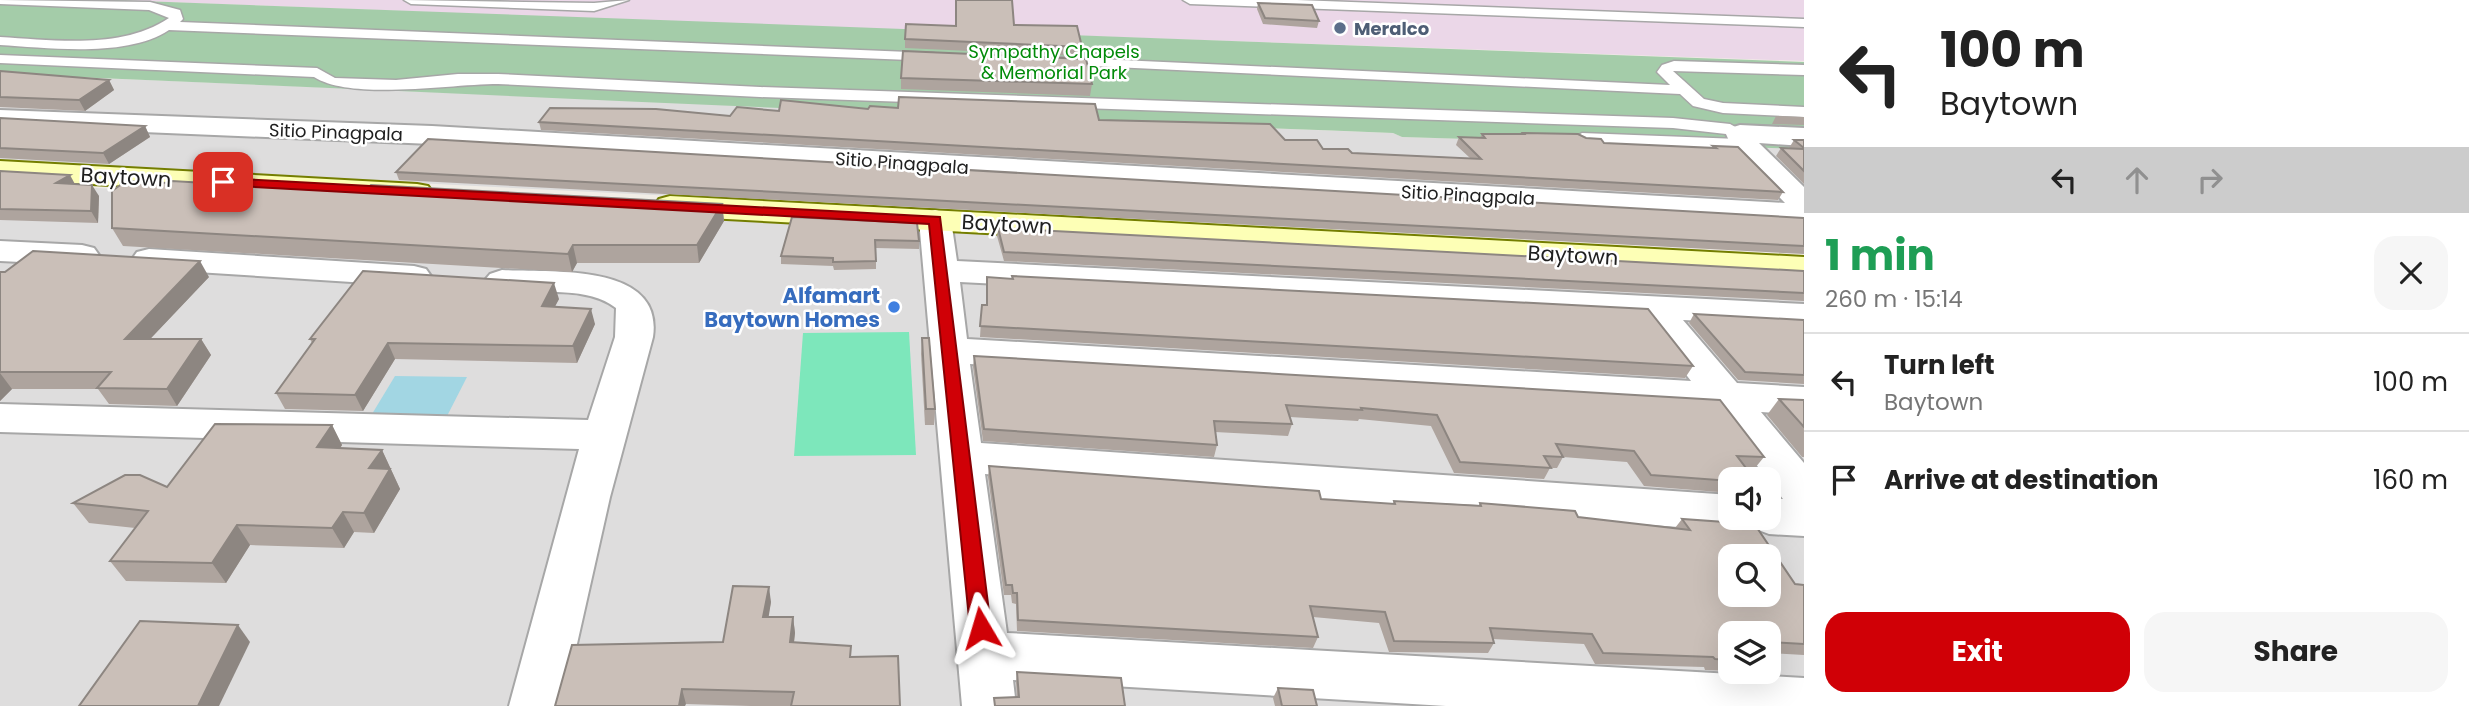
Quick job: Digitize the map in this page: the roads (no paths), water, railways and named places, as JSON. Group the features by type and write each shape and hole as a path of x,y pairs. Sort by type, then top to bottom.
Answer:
{"main road":[{"name":"Baytown","path":"0,170 447,194"},
{"name":"Baytown","path":"642,205 1804,267"}],"street":[{"name":"Sitio Pinagpala","path":"0,118 432,135 1804,214"},
{"path":"1742,139 1804,137"},
{"path":"1742,139 1804,205"},
{"path":"935,220 989,706"},
{"path":"0,251 592,287 618,293 630,302 636,315 635,331 604,435 536,706"},
{"path":"940,271 1804,315"},
{"path":"1652,306 1804,494"},
{"path":"950,350 1804,401"},
{"path":"0,418 604,435"},
{"path":"961,457 1718,512"},
{"path":"1781,517 1804,518"},
{"path":"984,655 1804,703"}],"lane":[{"path":"0,0 150,6 175,13 176,19 168,26"},
{"path":"411,0 594,7 622,0"},
{"path":"1190,0 1804,23"},
{"path":"0,41 86,45 110,43 168,26 947,57"},
{"path":"0,59 317,73 332,82 383,85 498,79 774,92 1673,123 1730,129 1742,139"},
{"path":"1044,61 1685,90"},
{"path":"1804,70 1674,66 1667,68 1665,72 1699,103 1723,108 1804,112"},
{"path":"1582,138 1742,139"}],"water":[{"path":"395,376 467,377 445,420 369,419"}],"place":[{"name":"Meralco","path":"1340,28"},
{"name":"Alfamart Baytown Homes","path":"894,307"}],"park label":[{"name":"Sympathy Chapels & Memorial Park","path":"1054,61"}]}
